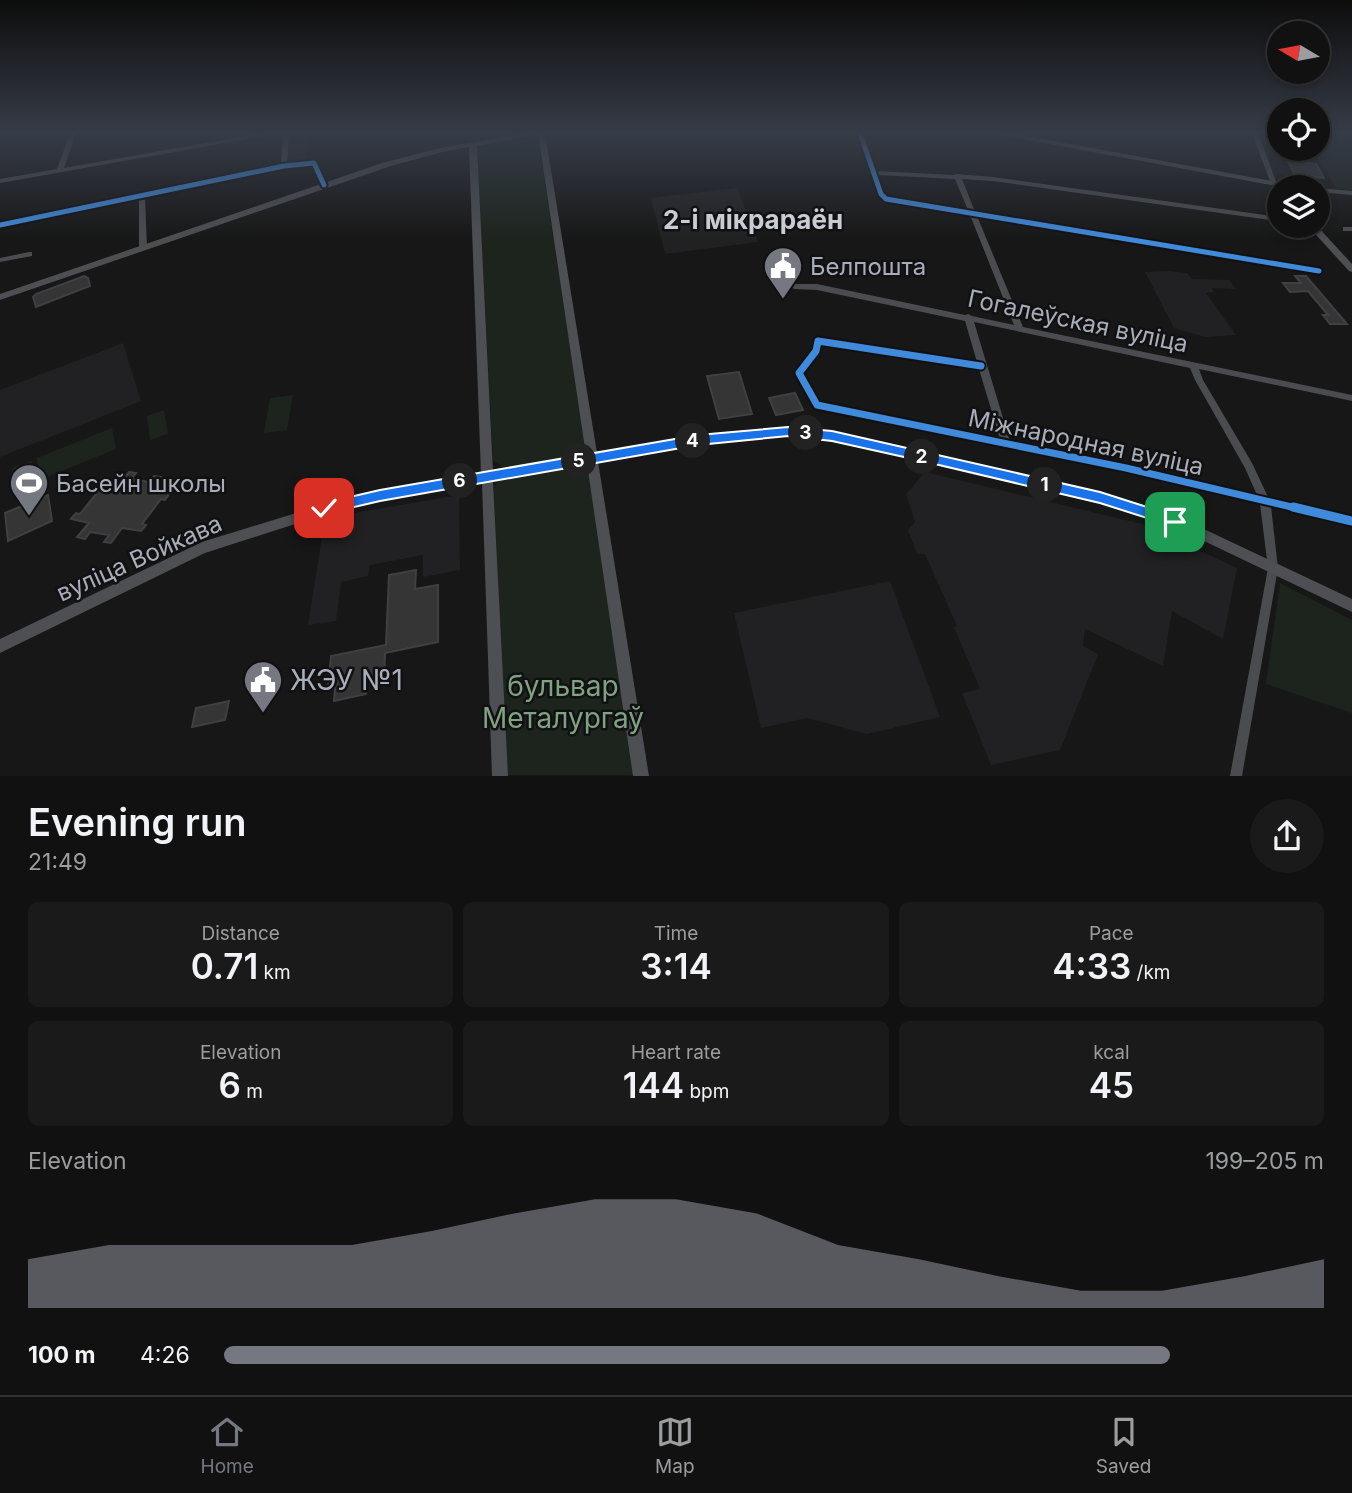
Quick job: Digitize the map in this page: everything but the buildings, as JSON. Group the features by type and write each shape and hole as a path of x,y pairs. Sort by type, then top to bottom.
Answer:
{"main road":[{"path":"0,297 375,169"},
{"path":"474,169 500,775"},
{"path":"548,169 641,775"},
{"path":"1187,169 1267,185"},
{"path":"1330,191 1352,193"},
{"path":"1324,238 1350,265"},
{"name":"вуліца Войкава","path":"0,646 202,548 348,502 748,433 802,432 832,436 1135,507 1183,525 1352,606"}],"street":[{"path":"0,181 70,169"},
{"path":"0,225 269,169"},
{"path":"317,169 324,185"},
{"path":"873,169 881,194 886,199 1319,271"},
{"path":"874,173 957,176 1267,217"},
{"path":"957,176 1019,327"},
{"path":"142,196 143,247"},
{"path":"0,260 29,254"},
{"name":"Гогалеўская вуліца","path":"795,286 817,286 1352,398"},
{"path":"968,317 1006,443"},
{"name":"Міжнародная вуліца","path":"981,366 818,341 816,351 799,373 812,402 817,405 1006,443 1352,522"},
{"path":"1193,364 1199,380 1249,467 1265,501 1273,568 1236,775"}],"shaded area":[{"path":"737,188 758,242 665,254 651,198"},
{"path":"1145,272 1187,273 1192,279 1229,280 1236,289 1212,288 1214,292 1206,293 1236,335 1205,337 1174,328"},
{"path":"123,343 141,401 0,457 0,390"},
{"path":"925,472 1142,524 1237,568 1223,639 1172,611 1163,666 1085,629 1083,646 1098,654 1060,750 991,765 962,693 980,689 954,627 957,626 925,554 917,554 908,530 915,522 906,494"},
{"path":"459,495 460,570 423,577 423,555 370,565 368,576 341,582 336,621 308,625 325,518"},
{"path":"890,581 940,717 867,734 807,718 761,728 734,613"}],"green space":[{"path":"478,169 543,169 585,443 581,451 571,458 503,468 493,460"},
{"path":"1325,169 1352,169 1352,191 1337,189"},
{"path":"293,395 287,430 264,433 270,398"},
{"path":"164,410 168,434 150,440 147,416"},
{"path":"112,428 116,449 39,480 37,458"},
{"path":"32,461 30,485 11,491 13,467"},
{"name":"бульвар Металургаў","path":"575,466 583,468 590,475 635,775 506,775 494,487 500,479"},
{"path":"1280,583 1352,620 1352,713 1266,684"}],"cycle path":[{"path":"0,225 269,169"},
{"path":"317,169 324,185"},
{"path":"872,169 881,194 886,199 1319,271"},
{"path":"981,366 818,341 816,351 799,373 817,405 1126,468 1352,521"}],"place":[{"name":"Белпошта","path":"783,300"},
{"name":"Басейн школы","path":"29,517"},
{"name":"ЖЭУ №1","path":"263,714"}],"district":[{"name":"2-і мікрараён","path":"753,219"}],"route":[{"path":"324,508 380,495 698,440 748,433 802,432 832,436 1100,498 1175,522"}]}
